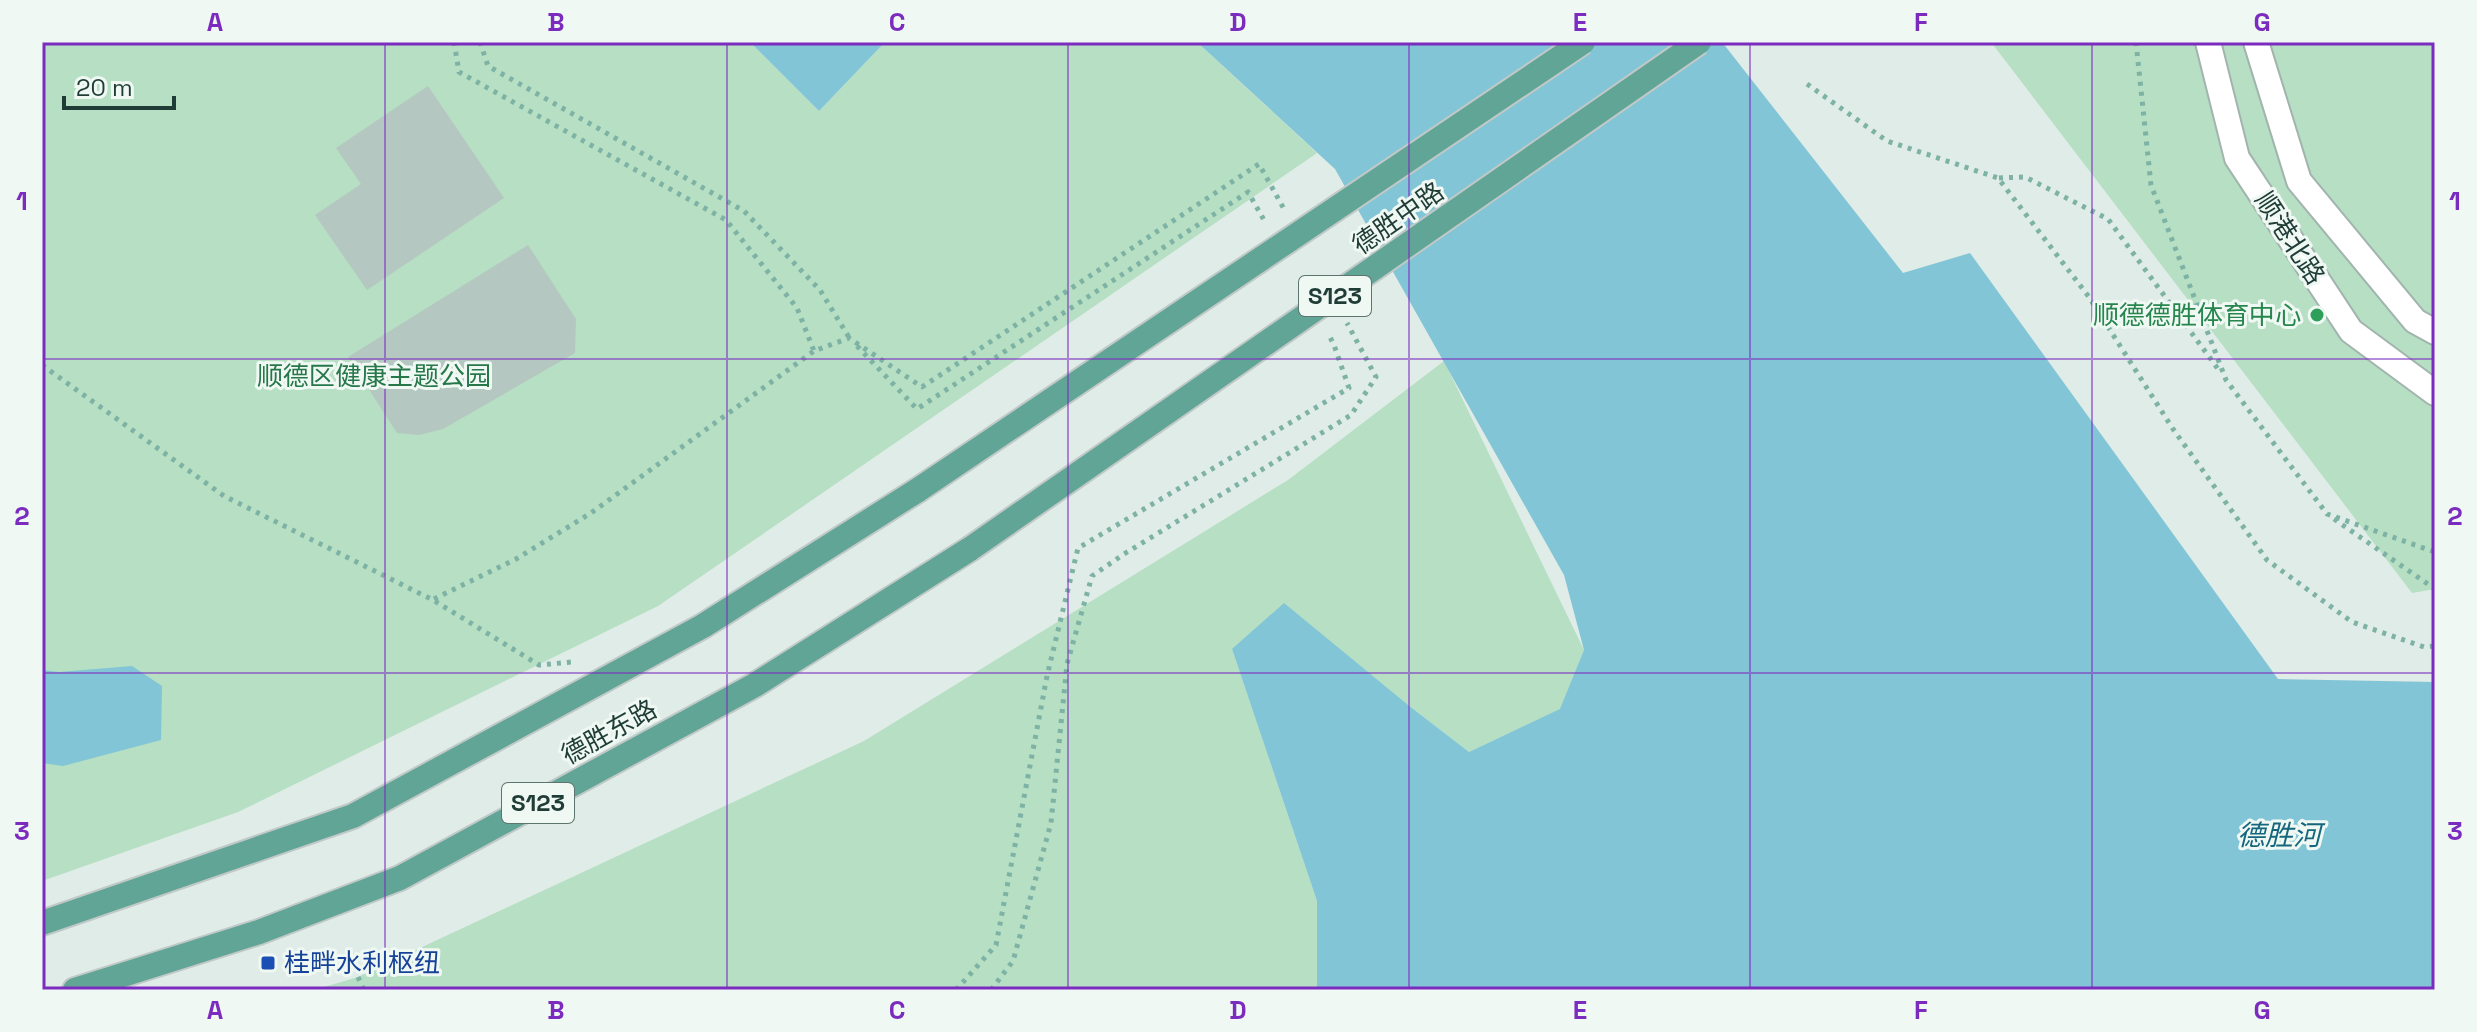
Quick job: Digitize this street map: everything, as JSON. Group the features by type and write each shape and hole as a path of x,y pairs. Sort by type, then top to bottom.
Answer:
{"main road":[{"name":"德胜中路","path":"918,490 1583,42"},
{"name":"德胜中路","path":"970,549 1699,42"},
{"name":"德胜东路","path":"42,923 353,816 703,626 918,490"},
{"name":"德胜东路","path":"75,990 259,932 400,878 755,685 970,549"}],"lane":[{"name":"顺港北路","path":"2208,42 2237,158 2351,331 2435,393"},
{"name":"顺港北路","path":"2256,42 2299,181 2415,321 2435,332"}],"path":[{"path":"480,42 488,66 744,211 820,290 849,338 917,409 1248,192 1272,234"},
{"path":"2136,42 2151,185 2226,380"},
{"path":"1807,84 1887,141 1998,178 2025,177 2108,219 2327,514 2435,589"},
{"path":"1998,178 2089,297 2173,429 2267,560 2352,622 2424,647 2435,646"},
{"path":"956,990 996,945 1047,676 1078,548 1349,388 1327,331"},
{"path":"433,600 516,559 591,513 814,351"},
{"path":"42,365 224,496 433,600 539,665"},
{"path":"2327,514 2435,552"},
{"path":"358,977 364,990"}],"green space":[{"name":"顺德区健康主题公园","path":"42,42 750,42 819,111 885,42 1197,42 1317,153 658,606 238,812 42,881"},
{"name":"顺德德胜体育中心","path":"1991,42 2435,42 2435,589 2412,593"},
{"path":"1444,361 1584,650 1561,709 1469,752 1408,705 1232,649 1317,901 1317,990 314,990 358,977 864,741 1288,480"}],"water":[{"path":"750,42 885,42 819,111"},
{"name":"德胜河","path":"1197,42 1722,42 1903,273 1970,253 2278,679 2435,682 2435,990 1317,990 1317,901 1232,649 1284,603 1469,752 1560,709 1584,650 1564,575 1335,169"},
{"path":"132,666 162,686 161,740 63,766 42,763 42,670 59,672"}],"building":[{"path":"428,86 504,198 367,290 315,215 361,184 336,148"},
{"path":"528,245 576,319 575,353 443,429 419,435 397,433 348,357"}],"place":[{"name":"顺德德胜体育中心","path":"2317,315"},
{"name":"桂畔水利枢纽","path":"268,963"}]}
